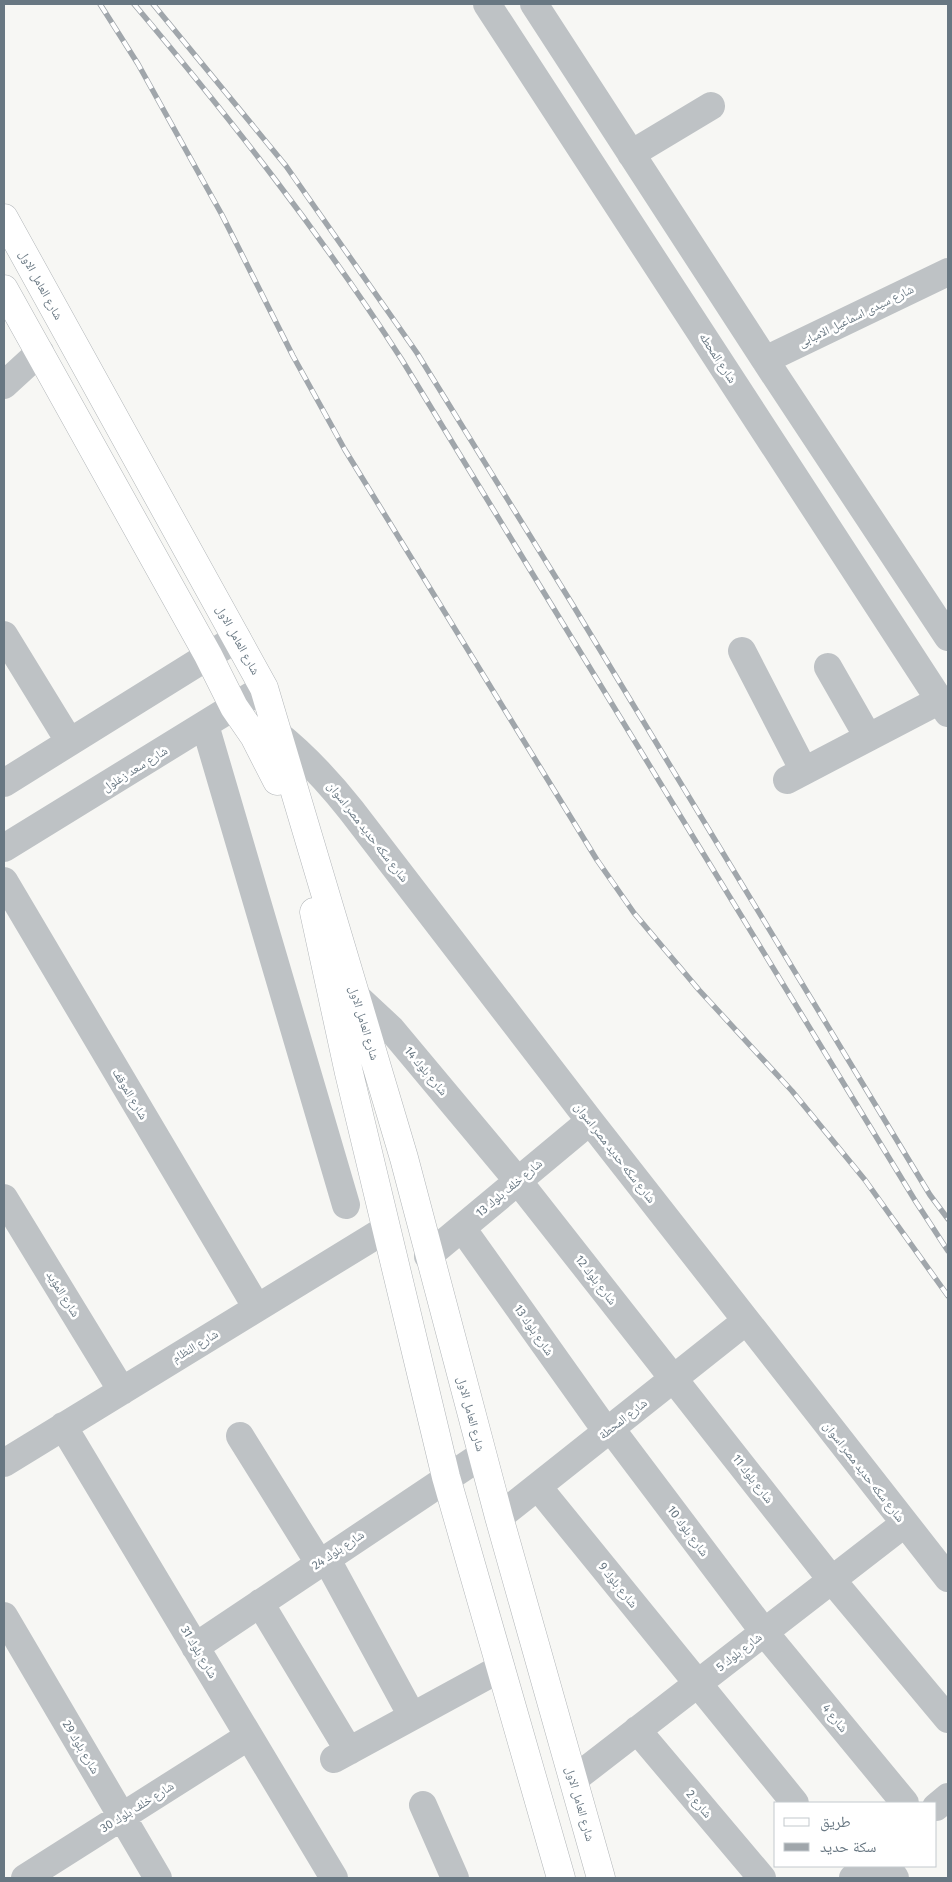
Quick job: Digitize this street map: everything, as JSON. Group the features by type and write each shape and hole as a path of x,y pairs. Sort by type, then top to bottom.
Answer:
{"main road":[{"name":"شارع العامل الاول","path":"4,218 264,688 404,1158 428,1256 482,1455 601,1878"},
{"name":"شارع العامل الاول","path":"4,289 208,655 234,707 265,755 286,804 314,913 325,969 446,1477 561,1878"}],"street":[{"name":"شارع المحطه","path":"487,4 646,245 944,707"},
{"path":"534,4 765,360 948,637"},
{"path":"631,154 711,106"},
{"name":"شارع سيدى اسماعيل الامبابى","path":"765,360 948,272"},
{"path":"4,385 40,352"},
{"path":"823,522 857,500"},
{"path":"4,635 70,741"},
{"path":"4,783 237,638"},
{"path":"742,651 795,775 868,737 944,707"},
{"path":"828,667 868,737"},
{"name":"شارع سعد زغلول","path":"4,848 264,688"},
{"path":"205,725 346,1205"},
{"name":"شارع سكه حديد مصر اسوان","path":"276,732 302,753 326,778 746,1321 948,1578"},
{"name":"شارع الموقف","path":"4,881 257,1308"},
{"name":"شارع بلوك 14","path":"325,969 356,995 391,1029 518,1181"},
{"name":"شارع خلف بلوك 13","path":"428,1256 590,1120"},
{"name":"شارع بلوك 12","path":"518,1181 674,1378"},
{"name":"شارع المؤيد","path":"4,1198 122,1391"},
{"name":"شارع بلوك 13","path":"462,1228 609,1431"},
{"name":"شارع النظام","path":"4,1463 386,1229"},
{"name":"شارع المحطة","path":"499,1517 746,1321"},
{"name":"شارع بلوك 11","path":"674,1378 832,1579 948,1719"},
{"name":"شارع بلوك 31","path":"63,1426 334,1878"},
{"name":"شارع بلوك 10","path":"609,1431 764,1632"},
{"path":"240,1436 322,1561 412,1716"},
{"name":"شارع بلوك 24","path":"195,1646 446,1477 482,1455"},
{"name":"شارع بلوك 9","path":"538,1486 794,1802"},
{"name":"شارع بلوك 5","path":"573,1780 904,1524"},
{"path":"260,1603 342,1755 501,1668"},
{"name":"شارع بلوك 29","path":"4,1616 158,1878"},
{"name":"شارع 4","path":"764,1632 904,1802"},
{"name":"شارع 2","path":"637,1730 762,1878"},
{"name":"شارع خلف بلوك 30","path":"25,1878 249,1736"},
{"path":"937,1806 948,1797"},
{"path":"423,1805 455,1878"},
{"path":"888,1867 895,1878"}],"railway":[{"path":"100,4 138,64 222,215 293,356 345,450 597,860 634,913 699,990 792,1091 865,1180 948,1296"},
{"path":"134,4 274,178 339,267 402,360 916,1202 948,1251"},
{"path":"153,4 286,166 417,353 571,602 930,1195 948,1219"}]}
